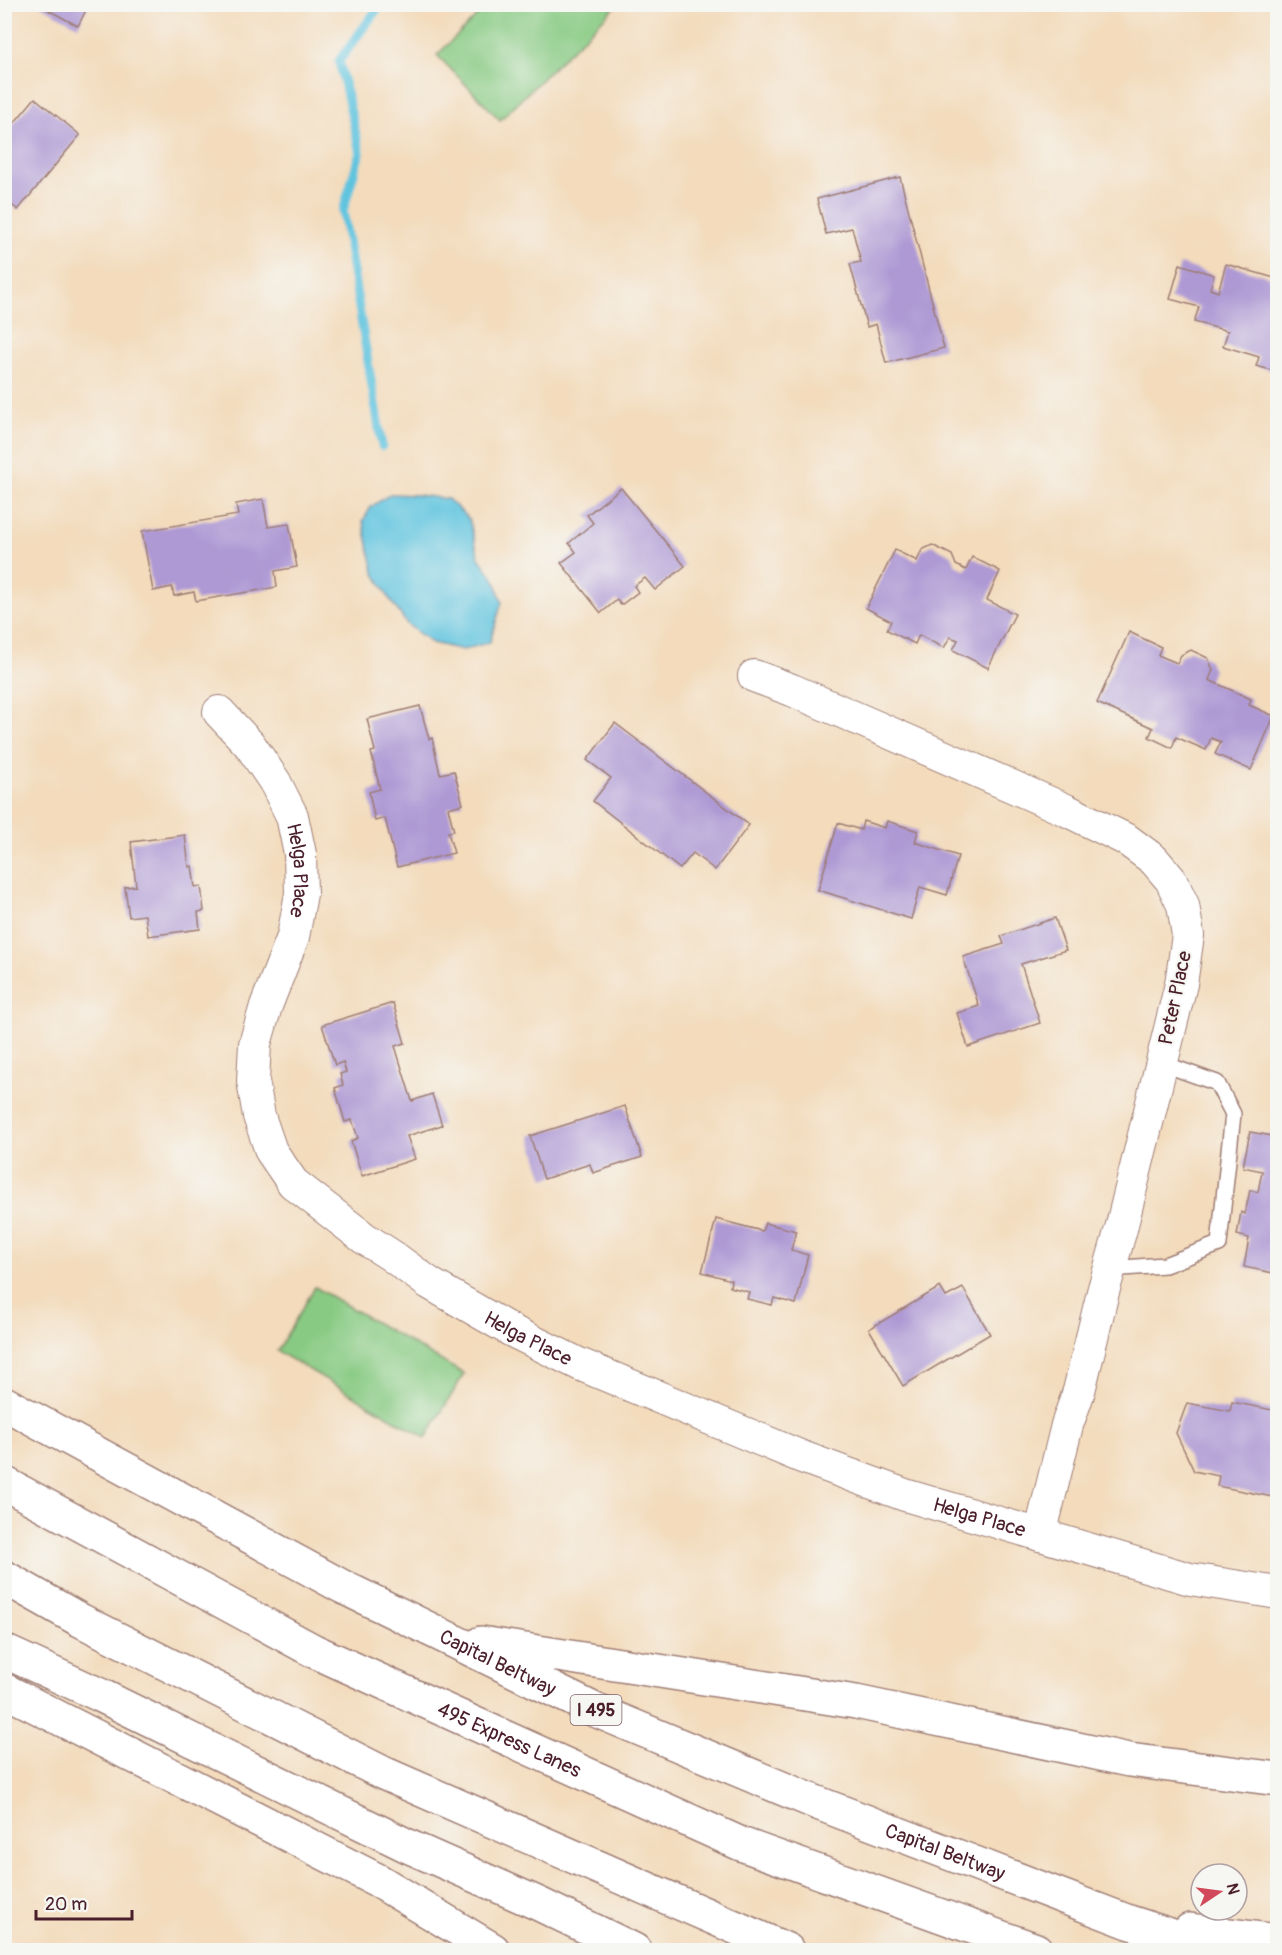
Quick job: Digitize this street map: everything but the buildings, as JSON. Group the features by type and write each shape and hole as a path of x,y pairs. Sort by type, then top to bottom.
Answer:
{"highway":[{"name":"Capital Beltway","path":"4,1403 343,1587 595,1710 815,1802 1129,1922 1216,1950"},
{"name":"495 Express Lanes","path":"4,1483 314,1651 741,1844 1036,1950"},
{"path":"4,1577 80,1620 383,1773 787,1950"},
{"path":"343,1587 482,1644 856,1702 1129,1760 1278,1779"},
{"path":"4,1651 410,1847 539,1904 634,1950"},
{"path":"4,1690 377,1880 493,1950"},
{"path":"1129,1922 1278,1941"}],"street":[{"name":"Peter Place","path":"754,676 792,690 1066,810 1127,840 1154,860 1171,880 1183,904 1188,935 1181,984 1121,1229 1079,1391 1067,1425 1040,1535"},
{"name":"Helga Place","path":"219,712 250,746 275,782 292,816 300,854 301,894 293,937 266,1006 255,1044 253,1081 259,1116 272,1151 293,1183 364,1238 429,1283 512,1331 579,1364 801,1457 905,1496 1190,1579 1278,1593"}],"lane":[{"path":"1109,1269 1165,1265 1219,1244 1233,1114 1217,1083 1161,1063"}],"green space":[{"path":"488,5 617,5 500,120 437,55"},
{"path":"315,1287 464,1374 426,1438 277,1351"}],"water":[{"path":"390,494 448,499 469,519 479,558 495,580 502,602 490,642 463,650 432,643 407,624 389,598 374,572 363,521 371,507"}],"waterway":[{"path":"381,4 339,61 360,152 343,211 382,446"}]}
